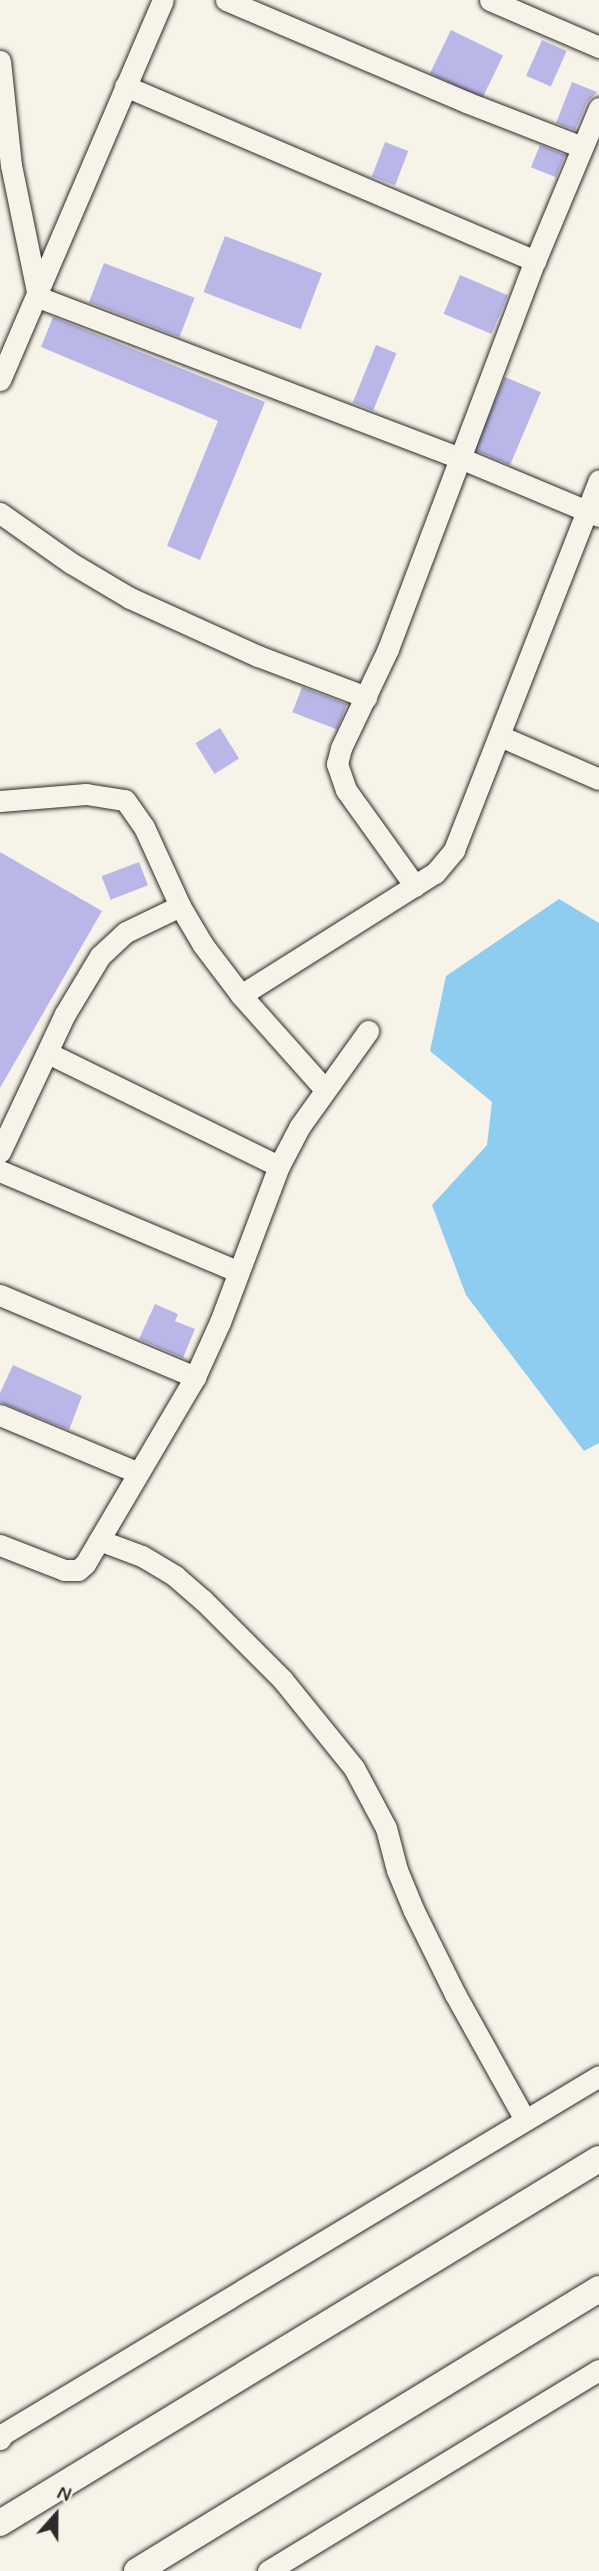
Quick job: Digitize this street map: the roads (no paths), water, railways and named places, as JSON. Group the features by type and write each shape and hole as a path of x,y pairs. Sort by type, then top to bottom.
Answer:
{"street":[{"path":"0,380 38,297 163,0"},
{"path":"226,0 466,102 582,147"},
{"path":"490,0 520,6 599,47"},
{"path":"0,61 5,168 38,297"},
{"path":"125,86 535,261"},
{"path":"415,886 346,790 337,764 341,748 388,649 458,457 599,108"},
{"path":"38,297 458,457 593,514"},
{"path":"241,995 435,873 454,850 593,514 599,481"},
{"path":"0,513 71,563 130,598 258,656 366,697"},
{"path":"500,736 599,779"},
{"path":"0,801 86,794 125,800 144,827 180,906 241,995 324,1088"},
{"path":"0,1152 65,1014 100,956 126,932 180,906"},
{"path":"0,1545 64,1570 78,1570 85,1563 136,1472 195,1377 220,1322 279,1166 324,1088 368,1031"},
{"path":"48,1053 279,1166"},
{"path":"0,1171 237,1272"},
{"path":"0,1295 195,1377"},
{"path":"0,1415 136,1472"},
{"path":"99,1539 164,1569 203,1600 282,1679 354,1768 386,1828 397,1870 420,1923 455,1994 525,2120"},
{"path":"0,2439 3,2434 599,2076"},
{"path":"0,2523 599,2159"},
{"path":"137,2571 599,2289"},
{"path":"268,2571 599,2370"}],"water":[{"path":"559,899 599,923 599,1443 584,1451 466,1295 432,1205 487,1145 492,1102 430,1051 446,976"}]}
